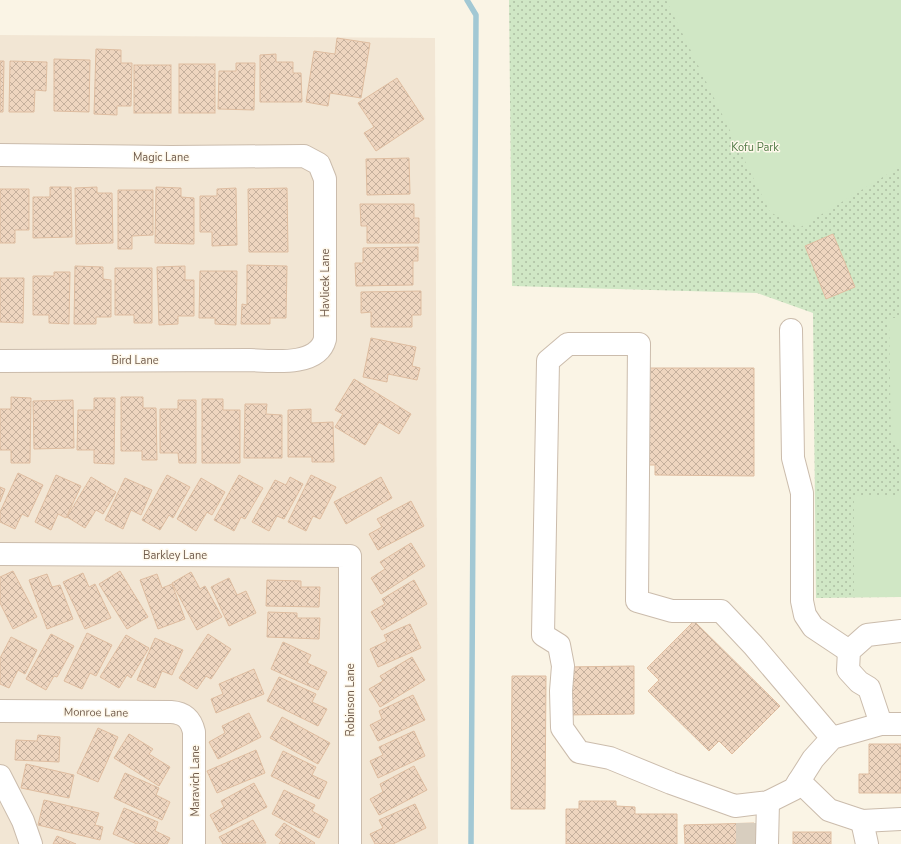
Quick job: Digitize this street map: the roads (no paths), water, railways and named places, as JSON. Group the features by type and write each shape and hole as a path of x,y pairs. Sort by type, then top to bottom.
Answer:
{"street":[{"name":"Magic Lane","path":"0,155 172,157 304,156 319,164"},
{"name":"Havlicek Lane","path":"270,361 287,361 310,356 323,347 325,339 325,179 319,164"},
{"path":"791,330 794,458 802,493 802,601 805,615 813,627 849,651"},
{"path":"832,738 753,645 721,611 672,611 637,601 639,344 568,344 548,361 543,634 559,645 563,666 561,691 562,728 579,752 610,758 671,783 735,806 754,810 794,789 813,759 832,738 891,724 869,688 859,682 848,670 849,651 867,635 901,631"},
{"name":"Bird Lane","path":"0,361 270,361"},
{"name":"Barkley Lane","path":"0,554 350,556"},
{"name":"Robinson Lane","path":"350,556 350,844"},
{"name":"Monroe Lane","path":"0,711 172,712 179,713 189,719"},
{"name":"Maravich Lane","path":"189,719 193,725 194,732 194,844"},
{"path":"0,776 23,821 31,844"},
{"path":"799,781 829,810 862,821 901,819"},
{"path":"754,810 767,844"},
{"path":"862,821 867,844"}],"waterway":[{"path":"467,0 476,15 471,844"}],"tunnel":[{"path":"747,823 747,844"}],"park label":[{"name":"Kofu Park","path":"755,147"}]}
